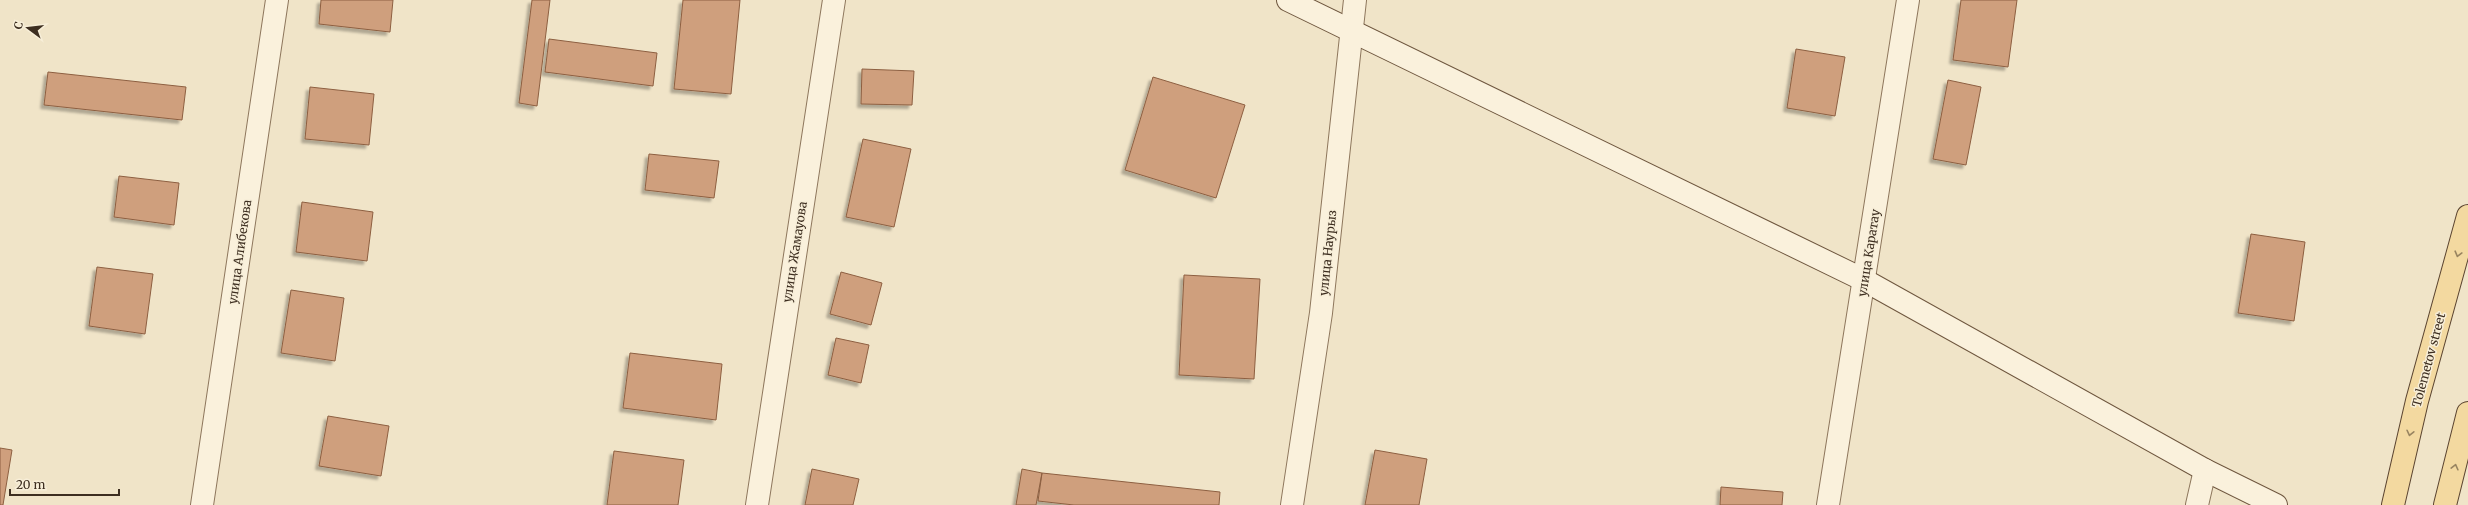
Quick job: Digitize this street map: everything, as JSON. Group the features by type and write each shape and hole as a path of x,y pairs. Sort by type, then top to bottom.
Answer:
{"main road":[{"name":"Tolemetov street","path":"2393,505 2417,401 2468,216"},
{"path":"2445,505 2468,413"}],"street":[{"name":"улица Алибекова","path":"202,505 277,0"},
{"name":"улица Жамауова","path":"757,505 834,0"},
{"path":"1288,0 1864,280 2205,470 2276,505"},
{"name":"улица Наурыз","path":"1292,505 1321,313 1350,30 1355,0"},
{"name":"улица Каратау","path":"1828,505 1908,0"},
{"path":"2197,505 2205,470"}],"building":[{"path":"321,0 393,0 390,32 319,24"},
{"path":"532,0 550,0 537,106 519,103"},
{"path":"683,0 740,0 731,94 674,89"},
{"path":"1961,0 2017,0 2008,67 1953,60"},
{"path":"549,39 657,53 653,86 545,72"},
{"path":"1796,49 1845,57 1835,116 1787,108"},
{"path":"862,69 914,71 912,105 861,104"},
{"path":"48,72 186,87 182,120 44,105"},
{"path":"1153,77 1245,105 1216,198 1125,170"},
{"path":"1948,80 1981,87 1966,165 1933,159"},
{"path":"310,87 374,94 369,145 305,139"},
{"path":"863,139 911,149 894,227 846,217"},
{"path":"649,154 719,161 714,198 645,190"},
{"path":"119,176 179,183 174,225 114,217"},
{"path":"302,202 373,212 367,261 296,252"},
{"path":"2251,234 2305,242 2294,321 2238,313"},
{"path":"97,267 153,274 145,334 89,326"},
{"path":"841,272 882,283 871,325 830,314"},
{"path":"1184,275 1260,279 1254,379 1179,375"},
{"path":"291,290 344,298 335,361 281,353"},
{"path":"836,338 869,345 861,383 828,375"},
{"path":"630,353 722,364 716,420 623,408"},
{"path":"328,416 389,426 381,476 319,466"},
{"path":"0,448 12,450 3,505 0,505"},
{"path":"1375,450 1427,459 1419,505 1365,505"},
{"path":"614,451 684,460 678,505 607,505"},
{"path":"812,469 859,479 853,505 805,505"},
{"path":"1022,469 1042,473 1036,505 1016,505"},
{"path":"1042,473 1220,492 1219,505 1074,505 1038,501"},
{"path":"1721,487 1783,492 1782,505 1720,505"}]}
